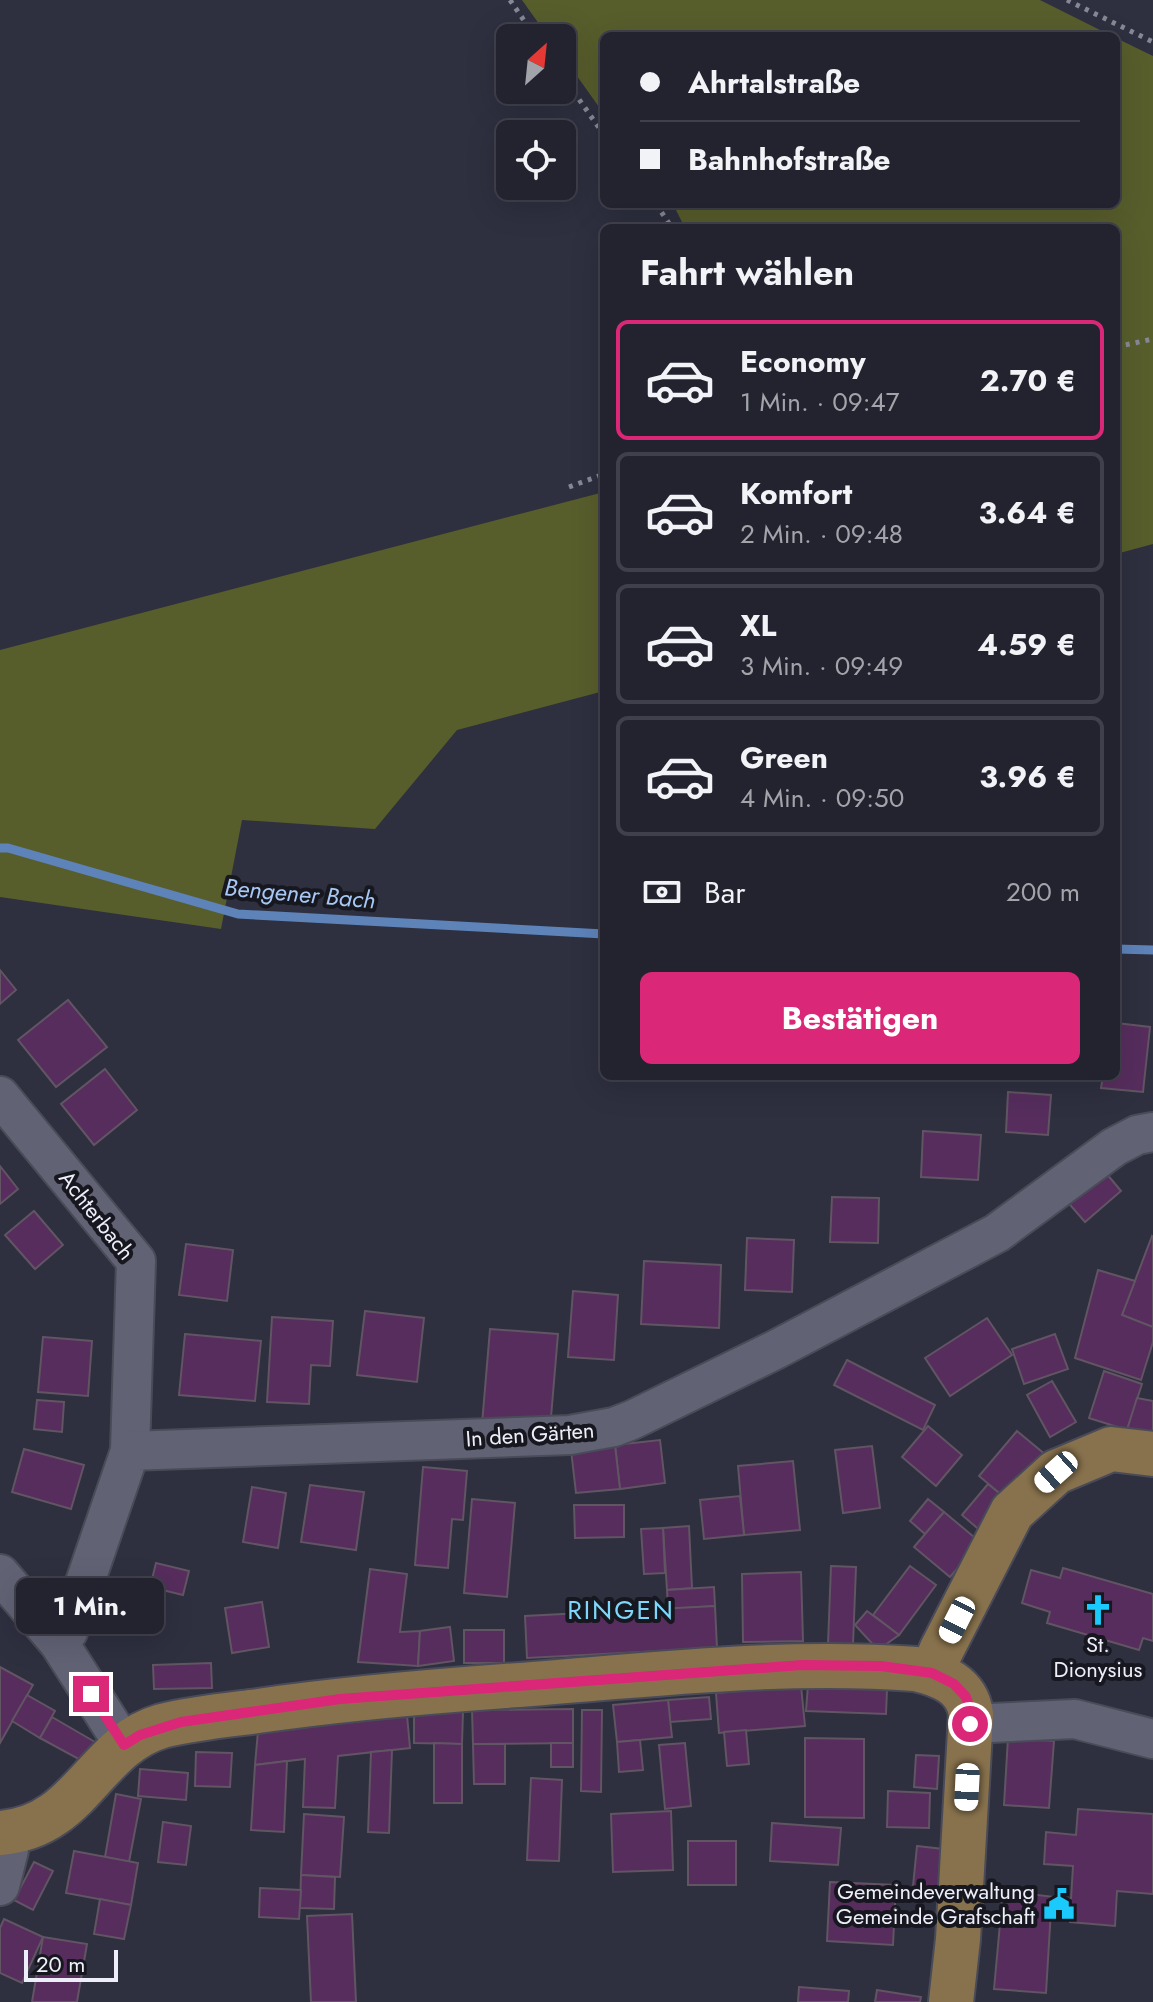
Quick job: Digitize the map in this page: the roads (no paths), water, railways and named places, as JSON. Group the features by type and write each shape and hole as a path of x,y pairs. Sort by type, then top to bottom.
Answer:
{"main road":[{"path":"932,1673 1012,1512 1056,1472 1111,1449 1153,1454"},
{"path":"3,1833 24,1829 58,1813 124,1745 140,1735 181,1722 378,1695 802,1665 881,1666 932,1673 954,1684 969,1705 958,1939 951,2002"}],"street":[{"name":"Achterbach","path":"0,1096 136,1261 130,1451"},
{"name":"In den Gärten","path":"130,1451 570,1435 614,1427 775,1350 997,1233 1114,1147 1137,1135 1153,1132"},
{"path":"59,1643 68,1632 130,1451"},
{"path":"0,1574 59,1643 124,1745"},
{"path":"970,1724 1075,1719 1153,1739"},
{"path":"0,1886 9,1850 3,1833"}],"waterway":[{"name":"Bengener Bach","path":"0,848 238,914 600,934"},
{"name":"Bengener Bach","path":"1120,949 1153,950"}],"place":[{"name":"St. Dionysius","path":"1098,1610"},
{"name":"Gemeindeverwaltung Gemeinde Grafschaft","path":"1059,1904"}],"district":[{"name":"RINGEN","path":"621,1610"}]}
